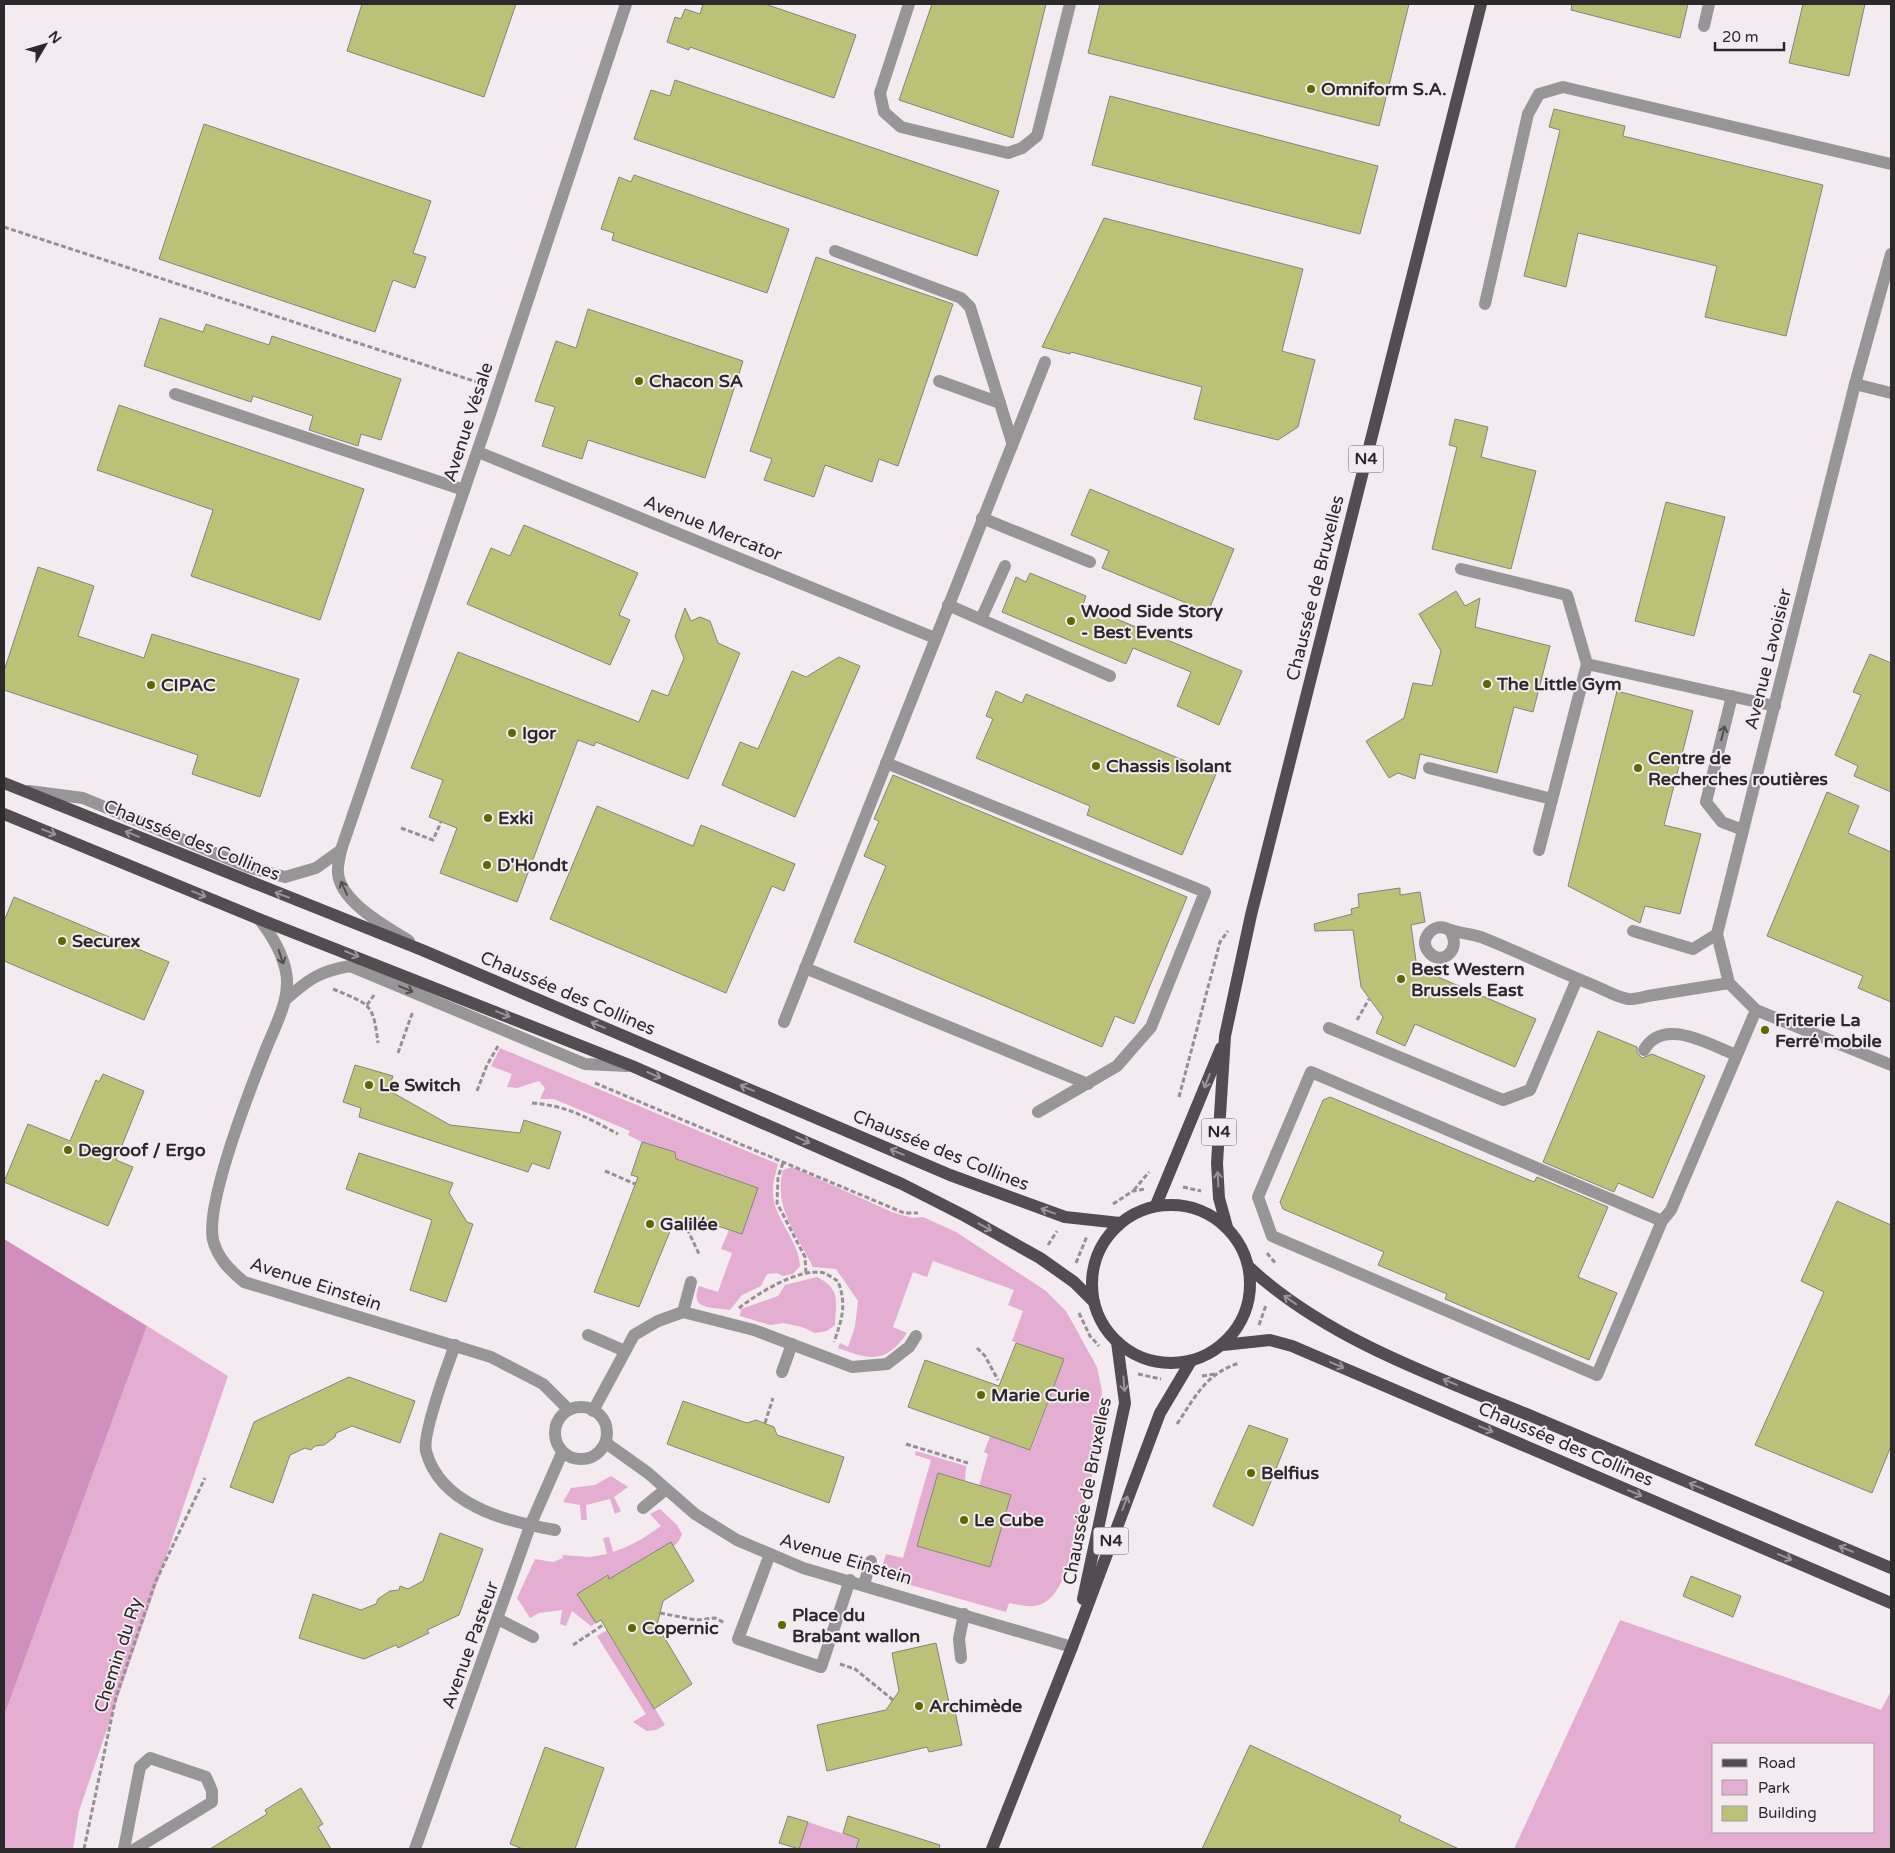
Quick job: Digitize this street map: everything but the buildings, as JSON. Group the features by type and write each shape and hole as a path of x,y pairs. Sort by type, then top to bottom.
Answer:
{"main road":[{"name":"Chaussée de Bruxelles","path":"1227,1227 1219,1198 1216,1164 1225,1036 1251,915 1481,4"},
{"name":"Chaussée des Collines","path":"4,782 422,950 950,1175 1065,1218 1120,1223"},
{"path":"4,814 259,919 632,1066 902,1184 1040,1258 1074,1282 1094,1302"},
{"name":"Chaussée de Bruxelles","path":"1156,1205 1225,1036"},
{"name":"Chaussée de Bruxelles","path":"1156,1205 1181,1205 1206,1212 1227,1227 1241,1246 1250,1268 1250,1296 1241,1323 1223,1345 1208,1355 1191,1361 1165,1363 1139,1356 1117,1342 1107,1330 1094,1302 1092,1272 1101,1245 1120,1223 1131,1215 1156,1205"},
{"name":"Chaussée des Collines","path":"1250,1268 1269,1286 1311,1315 1402,1362 1891,1568"},
{"name":"Chaussée des Collines","path":"1223,1345 1270,1340 1292,1346 1891,1603"},
{"name":"Chaussée de Bruxelles","path":"1072,1647 1126,1403 1117,1342"},
{"name":"Chaussée de Bruxelles","path":"992,1849 1072,1647 1160,1413 1191,1361"}],"street":[{"name":"Avenue Vésale","path":"422,950 381,924 348,897 338,874 341,850 478,452 497,388 626,4"},
{"path":"909,4 880,93 884,112 900,127 1008,153 1022,148 1037,136 1070,4"},
{"path":"1704,26 1710,4"},
{"path":"1484,304 1528,114 1539,94 1563,86 1891,164"},
{"path":"835,251 962,298 970,307 1012,442"},
{"name":"Avenue Lavoisier","path":"1729,983 1718,934 1856,384 1891,254"},
{"path":"784,1022 1012,442 1046,362"},
{"path":"939,381 1000,403"},
{"path":"1856,384 1891,393"},
{"path":"174,394 464,490"},
{"name":"Avenue Mercator","path":"478,452 935,638"},
{"path":"982,518 1090,562"},
{"path":"981,619 1005,566"},
{"path":"1461,569 1567,595 1587,664 1540,850"},
{"path":"948,605 1110,676"},
{"path":"1587,664 1775,706"},
{"path":"1732,696 1706,802 1722,822 1744,830"},
{"path":"886,763 1205,892 1151,1027 1117,1066 1038,1112"},
{"path":"1429,768 1552,799"},
{"path":"20,789 83,798 248,867 285,878 316,868 341,850"},
{"name":"Avenue Einstein","path":"259,919 279,948 286,973 285,1000 234,1138 212,1219 213,1240 224,1264 244,1282 491,1357 531,1376 552,1392 568,1409"},
{"path":"1633,931 1693,949 1718,934"},
{"path":"1451,932 1478,936 1628,999 1729,983 1756,1010 1891,1065"},
{"name":"Avenue Einstein","path":"285,1000 308,979 334,968 350,966 586,1064 632,1066"},
{"path":"806,968 1088,1084"},
{"path":"1329,1028 1503,1100 1530,1090 1577,978"},
{"path":"1662,1221 1310,1072 1258,1197 1272,1236 1597,1375 1662,1221 1671,1210 1756,1010"},
{"path":"1644,1050 1657,1038 1671,1032 1736,1055"},
{"path":"683,1312 691,1282"},
{"path":"593,1411 634,1335 658,1321 683,1312 754,1330 852,1367 887,1364 909,1347 916,1336"},
{"path":"588,1335 625,1351"},
{"path":"782,1372 792,1344"},
{"path":"455,1345 435,1402 426,1450 439,1477 457,1496 479,1508 530,1526 555,1530"},
{"path":"582,1407 593,1411 606,1424 608,1432 606,1444 593,1457 582,1459 562,1453 556,1435 557,1423 562,1414 568,1409 582,1407"},
{"name":"Avenue Einstein","path":"606,1444 648,1473 695,1514 737,1540 803,1568 864,1584 1072,1647"},
{"name":"Avenue Pasteur","path":"415,1849 530,1526 562,1453"},
{"path":"643,1508 666,1489"},
{"path":"770,1554 738,1639 821,1667 850,1580"},
{"path":"864,1584 871,1561"},
{"path":"961,1658 959,1639 964,1614"},
{"path":"498,1619 534,1637"},
{"path":"124,1849 140,1767 150,1758 206,1777 212,1791 212,1802 135,1849"}],"path":[{"path":"4,228 497,388"},
{"path":"401,828 433,840 441,822"},
{"path":"1177,1106 1220,942 1230,930 1251,915"},
{"path":"308,979 367,1005 374,1014 378,1043"},
{"path":"367,1005 377,992 369,988"},
{"path":"1349,1037 1364,1004 1369,998"},
{"path":"398,1053 414,1008 407,1005"},
{"path":"477,1091 487,1065 500,1043 491,1039"},
{"path":"592,1082 904,1213 924,1213 942,1204"},
{"path":"532,1103 565,1108 618,1134"},
{"path":"783,1163 778,1177 777,1203 805,1257 806,1273"},
{"path":"1117,1200 1133,1191 1151,1168"},
{"path":"605,1171 635,1184"},
{"path":"1040,1258 1065,1218"},
{"path":"684,1222 699,1254"},
{"path":"1074,1282 1077,1261 1084,1240 1096,1222"},
{"path":"729,1323 737,1309 771,1287 806,1273 824,1273 838,1281 844,1297 842,1320 829,1358"},
{"path":"1249,1341 1259,1324 1266,1305 1269,1286"},
{"path":"1082,1321 1098,1345 1122,1366 1141,1375 1181,1380 1215,1374"},
{"path":"977,1348 985,1356 998,1380"},
{"path":"1180,1418 1200,1388 1227,1366"},
{"path":"765,1423 773,1398"},
{"path":"906,1444 968,1463"},
{"name":"Chemin du Ry","path":"84,1849 116,1697 155,1583 205,1478"},
{"path":"660,1613 696,1620 715,1618 741,1629"},
{"path":"573,1645 603,1624"},
{"path":"824,1658 855,1669 893,1700"}],"green space":[{"path":"500,1048 778,1164 773,1190 774,1200 799,1256 800,1266 793,1274 783,1276 777,1273 767,1274 761,1286 742,1295 730,1310 711,1308 700,1304 697,1300 699,1286 718,1292 732,1253 721,1249 729,1230 742,1234 676,1159 675,1152 642,1142 628,1135 630,1131 554,1099 540,1099 545,1088 539,1081 517,1088 507,1087 512,1074 491,1066"},
{"path":"792,1167 892,1212 912,1218 923,1217 956,1232 1046,1291 1066,1311 1097,1367 1102,1391 1100,1426 1103,1435 1067,1568 1059,1586 1046,1602 1030,1606 1009,1603 1006,1612 900,1582 890,1577 883,1564 886,1554 903,1558 931,1460 915,1455 916,1451 966,1466 965,1481 939,1473 917,1546 990,1567 1011,1495 979,1486 988,1454 984,1452 990,1436 1031,1450 1064,1359 1012,1341 1023,1311 1008,1305 1014,1290 933,1261 927,1277 913,1272 893,1327 907,1333 892,1350 884,1355 868,1357 838,1348 840,1343 848,1347 855,1327 858,1301 836,1269 813,1267 788,1220 781,1196 781,1183 783,1170"},
{"path":"817,1277 830,1286 835,1296 835,1325 827,1331 815,1333 802,1327 783,1323 770,1325 740,1316 741,1309 778,1296 785,1285"},
{"path":"147,1326 228,1376 79,1811 73,1849 4,1849 4,1716"},
{"path":"611,1476 628,1487 614,1497 621,1511 615,1514 610,1499 586,1505 587,1520 581,1520 580,1505 563,1502 571,1488 595,1485"},
{"path":"660,1509 677,1525 682,1534 679,1541 673,1547 609,1579 607,1575 578,1594 596,1623 591,1626 572,1611 566,1626 560,1624 562,1610 539,1613 530,1618 517,1598 535,1559 553,1562 563,1558 562,1555 590,1557 607,1554 603,1538 609,1537 613,1552 620,1550 661,1526 650,1514"},
{"path":"1620,1620 1881,1710 1891,1691 1891,1849 1514,1849"},
{"path":"607,1630 665,1725 656,1730 647,1731 633,1722 646,1714 597,1636"},
{"path":"808,1822 859,1839 856,1849 799,1849"}],"shaded area":[{"path":"4,1239 147,1326 4,1716"}],"place":[{"name":"Omniform S.A.","path":"1311,89"},
{"name":"Chacon SA","path":"639,381"},
{"name":"Wood Side Story - Best Events","path":"1071,621"},
{"name":"The Little Gym","path":"1487,684"},
{"name":"CIPAC","path":"151,685"},
{"name":"Igor","path":"512,733"},
{"name":"Chassis Isolant","path":"1096,766"},
{"name":"Centre de Recherches routières","path":"1638,768"},
{"name":"Exki","path":"488,818"},
{"name":"D'Hondt","path":"487,865"},
{"name":"Securex","path":"62,941"},
{"name":"Best Western Brussels East","path":"1401,979"},
{"name":"Friterie La Ferré mobile","path":"1765,1030"},
{"name":"Le Switch","path":"369,1085"},
{"name":"Degroof / Ergo","path":"68,1150"},
{"name":"Galilée","path":"650,1224"},
{"name":"Marie Curie","path":"981,1395"},
{"name":"Belfius","path":"1251,1473"},
{"name":"Le Cube","path":"964,1520"},
{"name":"Place du Brabant wallon","path":"782,1625"},
{"name":"Copernic","path":"632,1628"},
{"name":"Archimède","path":"919,1706"}]}
